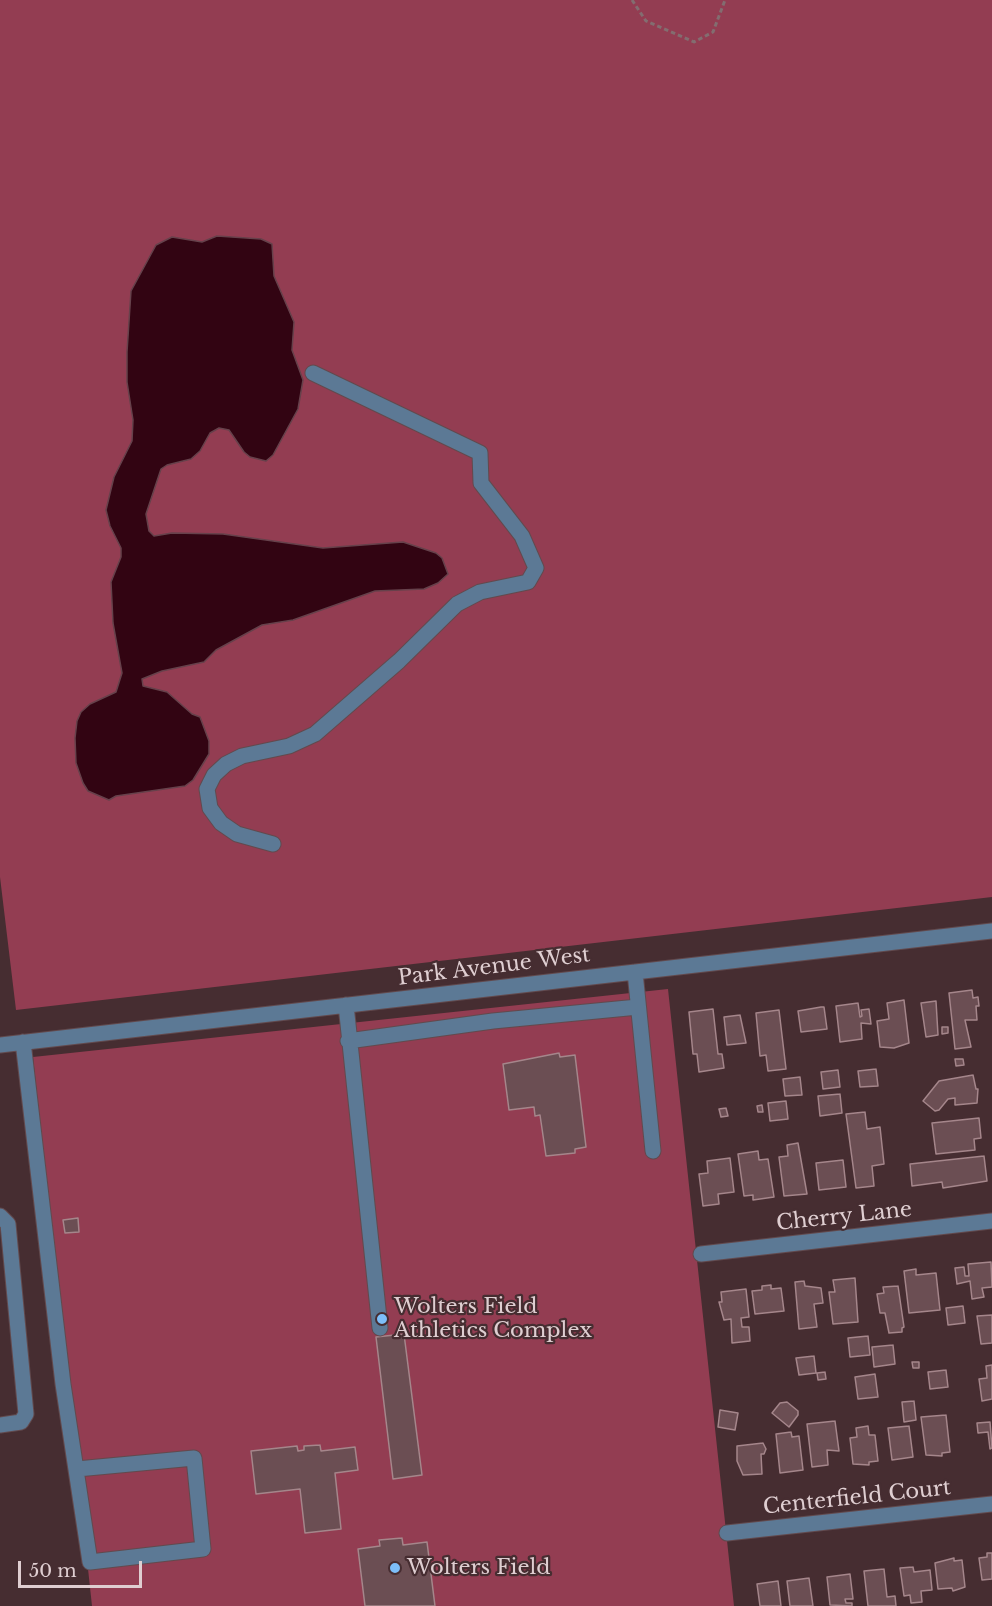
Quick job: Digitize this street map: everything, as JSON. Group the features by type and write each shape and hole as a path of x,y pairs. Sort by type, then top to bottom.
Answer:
{"street":[{"path":"273,844 237,834 221,823 210,808 207,789 214,775 226,764 242,756 289,746 315,734 399,661 457,604 480,592 528,582 537,568 522,536 481,483 480,453 313,373"},
{"name":"Park Avenue West","path":"0,1045 992,931"},
{"path":"635,972 653,1151"},
{"path":"346,1005 380,1328"},
{"path":"348,1041 493,1021 638,1007"},
{"path":"23,1042 63,1384 90,1562 203,1550 194,1458 77,1469"},
{"path":"0,1216 8,1224 26,1414 21,1422 0,1425"},
{"name":"Cherry Lane","path":"701,1254 992,1221"},
{"name":"Centerfield Court","path":"727,1533 992,1504"}],"path":[{"path":"632,0 646,21 694,42 713,32 725,0"}],"shaded area":[{"path":"0,0 992,0 992,897 16,1010 0,877"},
{"path":"217,236 261,239 272,244 274,276 294,322 292,350 303,380 298,409 273,455 266,461 250,457 229,430 219,428 210,433 200,451 191,459 167,465 161,469 146,514 149,531 154,536 172,533 223,534 323,548 403,542 436,553 442,558 448,574 438,583 424,589 375,591 293,620 262,625 216,650 204,662 162,671 142,679 143,686 167,692 192,714 200,717 209,741 209,754 193,780 185,786 116,796 109,800 88,791 83,783 76,763 75,738 77,721 81,712 90,704 116,692 122,673 113,623 111,582 121,557 121,548 110,526 106,510 114,477 132,441 133,420 127,382 131,291 156,245 172,237 202,242"},
{"name":"Wolters Field Athletics Complex","path":"668,989 734,1606 92,1606 33,1057"}],"building":[{"path":"972,990 973,998 978,997 979,1006 976,1006 977,1020 965,1020 971,1047 955,1049 949,993"},
{"path":"904,1000 909,1043 894,1048 880,1047 877,1021 889,1019 887,1003"},
{"path":"936,1001 938,1035 926,1037 921,1003"},
{"path":"858,1003 860,1017 862,1016 861,1010 869,1009 871,1024 861,1023 862,1039 840,1042 836,1006"},
{"path":"824,1007 827,1029 801,1032 798,1011"},
{"path":"713,1009 718,1054 722,1054 724,1068 699,1072 697,1054 693,1054 689,1012"},
{"path":"779,1010 786,1069 768,1071 766,1055 760,1056 756,1013"},
{"path":"740,1015 746,1043 727,1045 724,1017"},
{"path":"942,1027 948,1027 948,1033 942,1034"},
{"path":"559,1053 560,1057 575,1055 586,1147 575,1149 575,1153 546,1156 540,1115 535,1116 534,1107 509,1110 503,1064"},
{"path":"955,1059 963,1059 964,1065 956,1066"},
{"path":"876,1069 878,1086 860,1087 858,1071"},
{"path":"838,1070 840,1087 823,1089 821,1072"},
{"path":"973,1075 976,1089 978,1089 977,1103 955,1105 955,1098 948,1099 939,1110 935,1111 923,1101 939,1081"},
{"path":"800,1077 802,1095 785,1096 783,1079"},
{"path":"840,1094 842,1113 820,1116 818,1096"},
{"path":"786,1101 788,1119 770,1121 768,1103"},
{"path":"762,1105 763,1112 758,1112 757,1106"},
{"path":"726,1108 728,1116 721,1117 719,1109"},
{"path":"865,1112 867,1129 880,1127 884,1164 872,1166 874,1186 856,1188 846,1114"},
{"path":"979,1118 981,1138 974,1139 975,1150 936,1154 932,1123"},
{"path":"798,1143 807,1194 784,1196 779,1157 788,1156 787,1145"},
{"path":"758,1151 759,1160 768,1159 774,1197 753,1200 753,1195 744,1196 738,1154"},
{"path":"984,1156 987,1181 943,1188 942,1182 912,1186 910,1164"},
{"path":"730,1158 734,1192 718,1194 719,1204 703,1206 699,1174 708,1173 707,1161"},
{"path":"843,1160 846,1187 819,1190 816,1163"},
{"path":"78,1218 79,1232 65,1233 63,1220"},
{"path":"991,1262 992,1287 982,1288 984,1297 972,1299 970,1281 957,1284 955,1268 964,1267 965,1276 969,1276 968,1264"},
{"path":"916,1269 916,1275 936,1273 940,1310 909,1313 904,1271"},
{"path":"855,1278 858,1322 833,1324 829,1292 835,1292 833,1280"},
{"path":"804,1281 805,1286 821,1288 823,1303 814,1304 817,1327 799,1329 795,1282"},
{"path":"771,1285 771,1289 781,1288 784,1311 755,1314 752,1291 762,1290 762,1286"},
{"path":"898,1286 904,1327 902,1332 889,1333 885,1313 880,1313 877,1294 884,1293 883,1287"},
{"path":"746,1289 749,1317 741,1318 742,1327 749,1327 750,1341 732,1343 731,1319 724,1320 719,1302 722,1302 721,1292"},
{"path":"963,1306 965,1323 948,1325 946,1308"},
{"path":"992,1315 992,1343 981,1344 977,1316"},
{"path":"404,1334 422,1475 393,1479 376,1337"},
{"path":"868,1336 870,1355 850,1357 848,1338"},
{"path":"893,1345 895,1364 874,1367 872,1347"},
{"path":"814,1356 816,1373 799,1375 796,1358"},
{"path":"912,1362 919,1362 919,1368 913,1368"},
{"path":"992,1365 992,1399 982,1401 979,1379 987,1378 986,1366"},
{"path":"946,1370 948,1387 930,1389 928,1372"},
{"path":"825,1372 826,1379 818,1380 817,1373"},
{"path":"875,1374 878,1397 858,1399 855,1377"},
{"path":"914,1401 916,1420 904,1422 902,1402"},
{"path":"787,1402 798,1411 798,1415 789,1427 772,1413 780,1403"},
{"path":"720,1410 738,1413 735,1430 718,1427"},
{"path":"946,1415 950,1452 942,1453 942,1456 926,1455 921,1417"},
{"path":"835,1421 839,1451 827,1450 828,1465 812,1467 807,1424"},
{"path":"990,1422 992,1448 990,1449 988,1432 978,1433 977,1423"},
{"path":"868,1426 869,1435 875,1435 878,1461 869,1462 869,1465 853,1464 850,1438 857,1437 856,1428"},
{"path":"909,1426 913,1457 892,1460 888,1428"},
{"path":"791,1432 792,1437 799,1436 803,1470 780,1473 776,1434"},
{"path":"763,1443 766,1449 764,1454 761,1454 762,1474 743,1475 737,1461 737,1446"},
{"path":"320,1445 321,1451 355,1447 358,1470 335,1473 341,1529 305,1533 300,1489 256,1494 251,1451 297,1446 298,1451 304,1450 304,1446"},
{"name":"Wolters Field","path":"402,1538 403,1545 427,1542 435,1606 365,1606 358,1549 380,1546 379,1540"},
{"path":"987,1553 992,1553 992,1579 982,1580 979,1558 987,1557"},
{"path":"954,1558 954,1561 962,1560 965,1587 953,1591 952,1588 938,1589 935,1563"},
{"path":"913,1567 914,1572 930,1570 932,1590 921,1591 922,1602 911,1603 910,1595 904,1596 900,1568"},
{"path":"884,1569 887,1597 895,1596 896,1606 868,1606 864,1571"},
{"path":"850,1574 853,1599 845,1599 846,1603 852,1603 852,1606 830,1605 827,1577"},
{"path":"809,1578 813,1606 790,1606 787,1581"},
{"path":"778,1581 781,1606 760,1606 757,1584"}],"place":[{"name":"Wolters Field Athletics Complex","path":"382,1319"},
{"name":"Wolters Field","path":"395,1568"}]}
